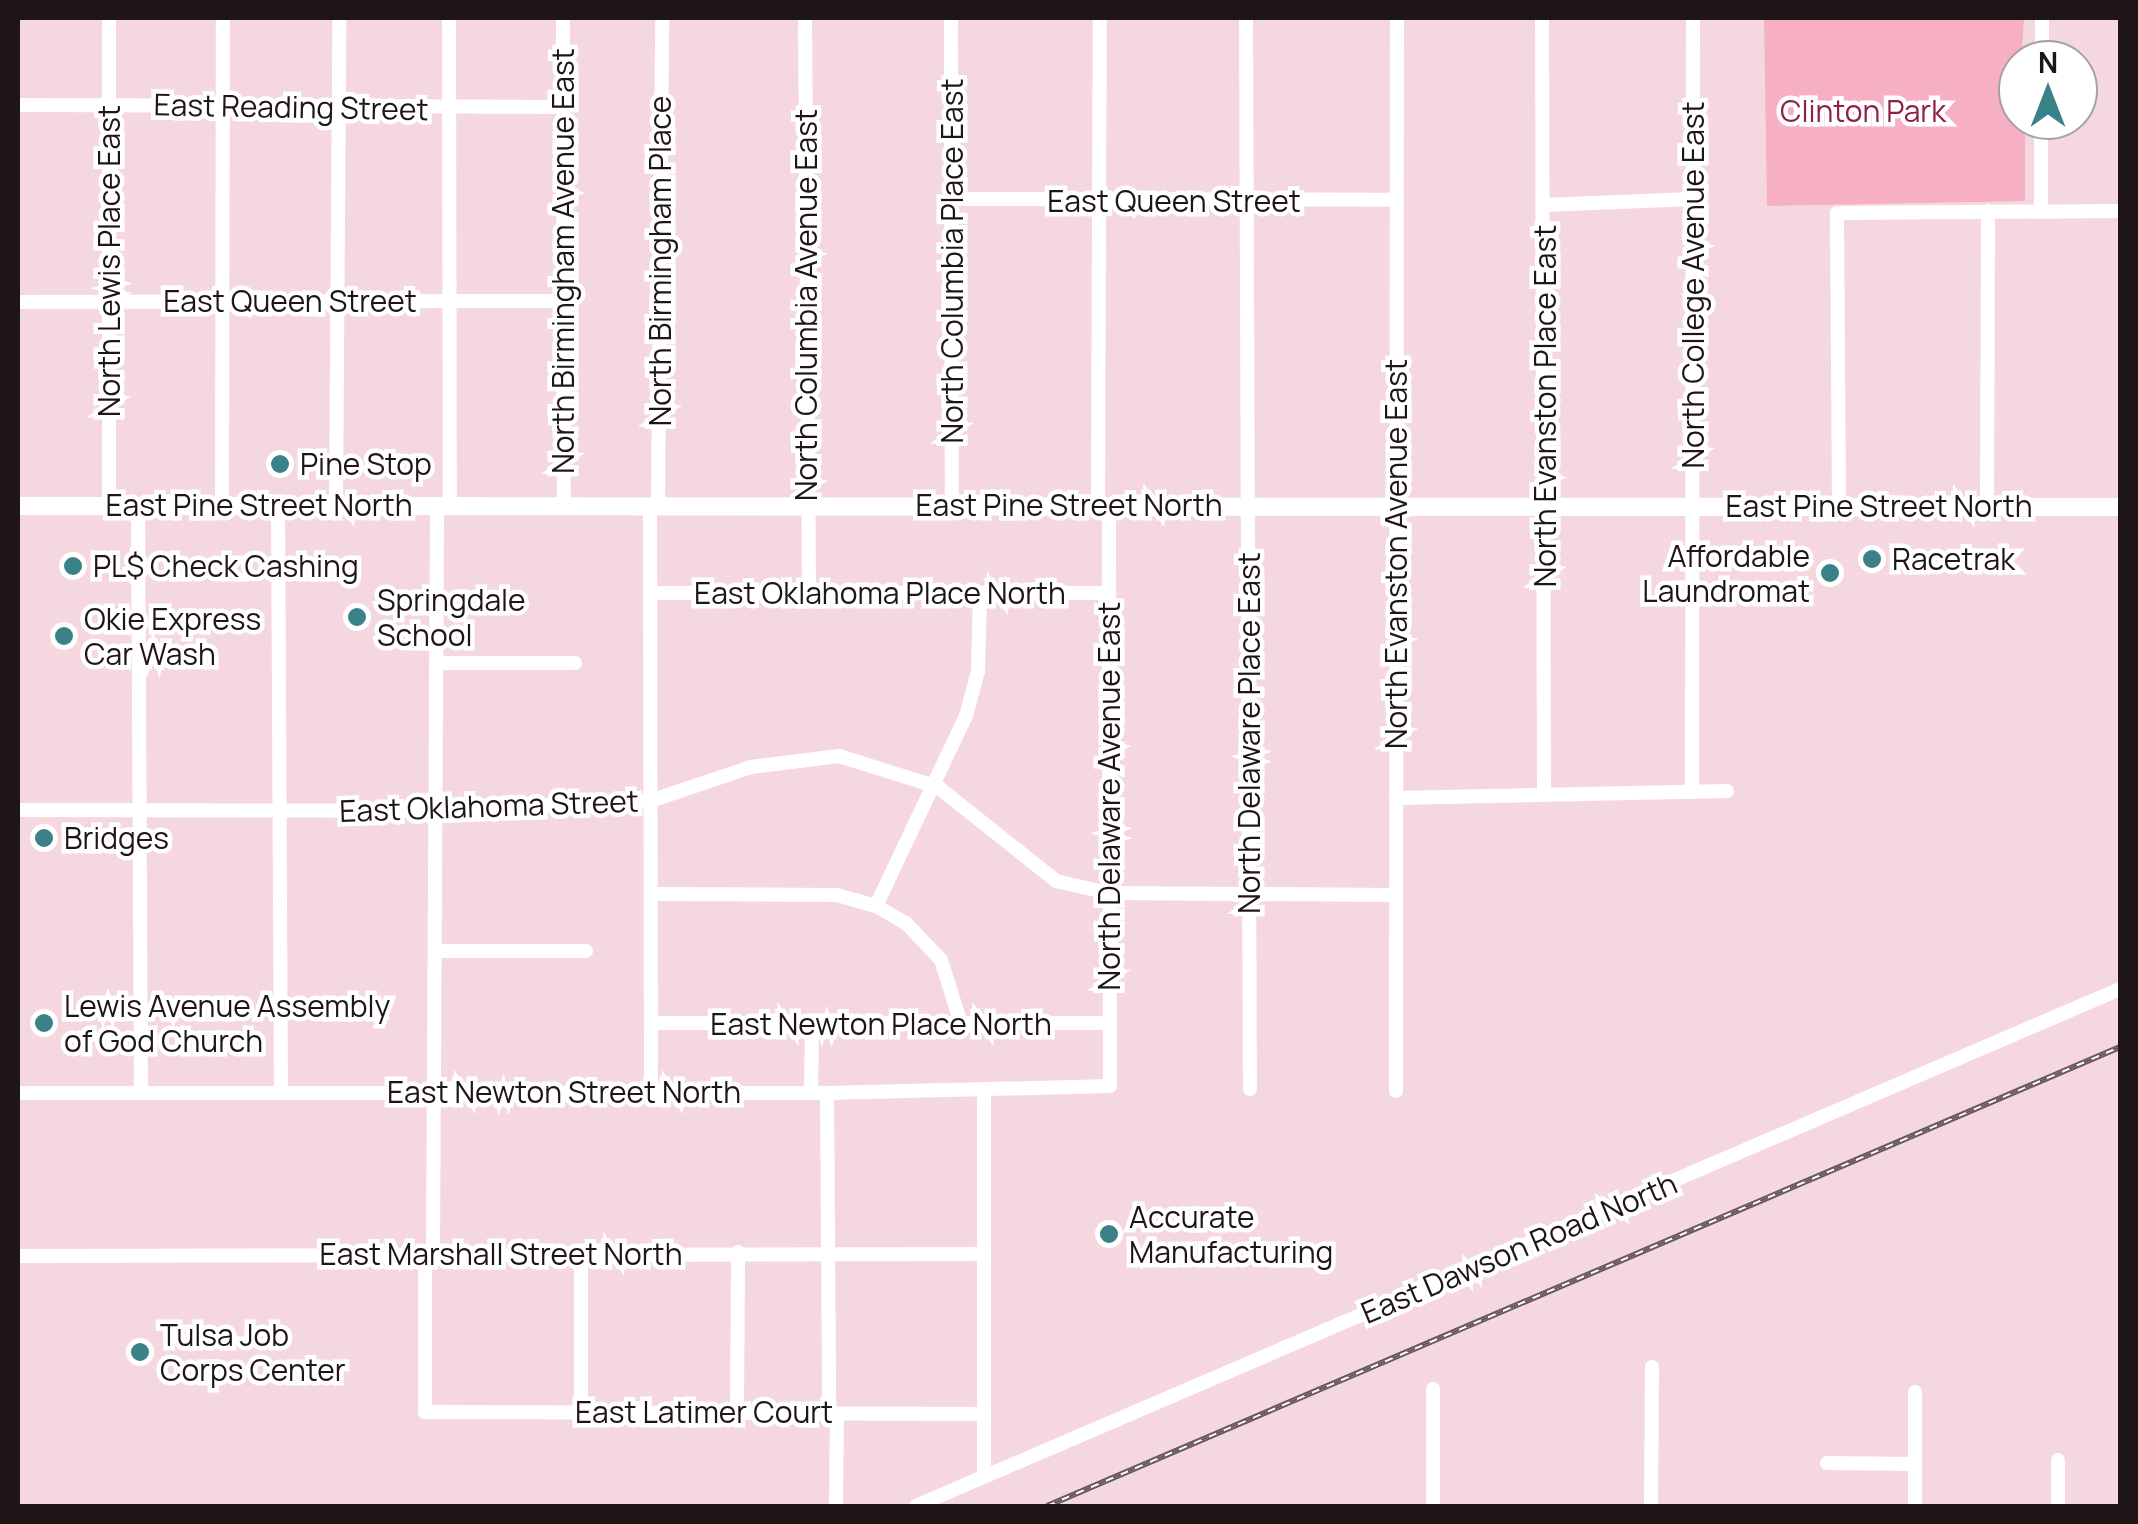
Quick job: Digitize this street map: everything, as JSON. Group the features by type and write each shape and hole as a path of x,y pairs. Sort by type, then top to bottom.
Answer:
{"main road":[{"name":"East Pine Street North","path":"18,506 2120,506"}],"street":[{"name":"North Lewis Place East","path":"109,18 109,506"},
{"path":"222,505 223,18"},
{"path":"336,505 339,18"},
{"path":"429,1254 440,951 436,663 451,301 449,18"},
{"name":"North Birmingham Avenue East","path":"563,18 564,505"},
{"name":"North Birmingham Place","path":"652,1092 650,592 662,18"},
{"name":"North Columbia Avenue East","path":"805,18 809,593"},
{"name":"North Columbia Place East","path":"951,18 952,505"},
{"name":"North Delaware Avenue East","path":"1100,18 1104,505 1109,593 1110,1086"},
{"name":"North Delaware Place East","path":"1246,18 1250,1090"},
{"name":"North Evanston Avenue East","path":"1396,1091 1397,18"},
{"name":"North Evanston Place East","path":"1542,18 1544,795"},
{"name":"North College Avenue East","path":"1692,18 1692,792"},
{"name":"East Reading Street","path":"18,105 564,108"},
{"path":"2040,210 2041,140"},
{"name":"East Queen Street","path":"952,199 1246,203 1397,200"},
{"path":"1544,205 1694,199"},
{"path":"1839,506 1837,213 2120,211"},
{"path":"1987,506 1988,212"},
{"name":"East Queen Street","path":"18,302 563,301"},
{"path":"138,505 141,1093"},
{"path":"278,505 281,1092"},
{"name":"East Oklahoma Place North","path":"650,592 1109,593"},
{"path":"876,906 938,787 974,692 980,593"},
{"path":"436,663 575,663"},
{"name":"East Oklahoma Street","path":"18,810 436,811 653,800 751,767 839,756 938,787 1056,880 1110,893 1396,895"},
{"path":"1396,798 1727,791"},
{"path":"651,894 837,895 876,906 906,923 941,960 961,1024"},
{"path":"440,951 586,951"},
{"name":"East Dawson Road North","path":"916,1506 2120,989"},
{"name":"East Newton Place North","path":"651,1024 1110,1024"},
{"path":"811,1093 812,1024"},
{"name":"East Newton Street North","path":"18,1093 984,1092 1110,1086"},
{"path":"984,1092 984,1478"},
{"path":"827,1093 827,1254 836,1506"},
{"path":"737,1409 738,1252"},
{"path":"581,1253 581,1411"},
{"name":"East Latimer Court","path":"429,1254 424,1412 737,1409 984,1414"},
{"name":"East Marshall Street North","path":"18,1256 984,1254"},
{"path":"1651,1506 1652,1367"},
{"path":"1433,1388 1433,1506"},
{"path":"1914,1392 1915,1506"},
{"path":"2058,1460 2058,1506"},
{"path":"1828,1463 1915,1464"}],"green space":[{"name":"Clinton Park","path":"1764,18 2024,18 2023,40 1998,40 1998,140 2025,140 2025,201 1767,206"}],"railway":[{"path":"1047,1506 2120,1047"}],"place":[{"name":"Pine Stop","path":"280,464"},
{"name":"Racetrak","path":"1872,559"},
{"name":"PL$ Check Cashing","path":"73,566"},
{"name":"Affordable Laundromat","path":"1830,573"},
{"name":"Springdale School","path":"357,617"},
{"name":"Okie Express Car Wash","path":"64,636"},
{"name":"Bridges","path":"44,838"},
{"name":"Lewis Avenue Assembly of God Church","path":"44,1023"},
{"name":"Accurate Manufacturing","path":"1109,1234"},
{"name":"Tulsa Job Corps Center","path":"140,1352"}]}
